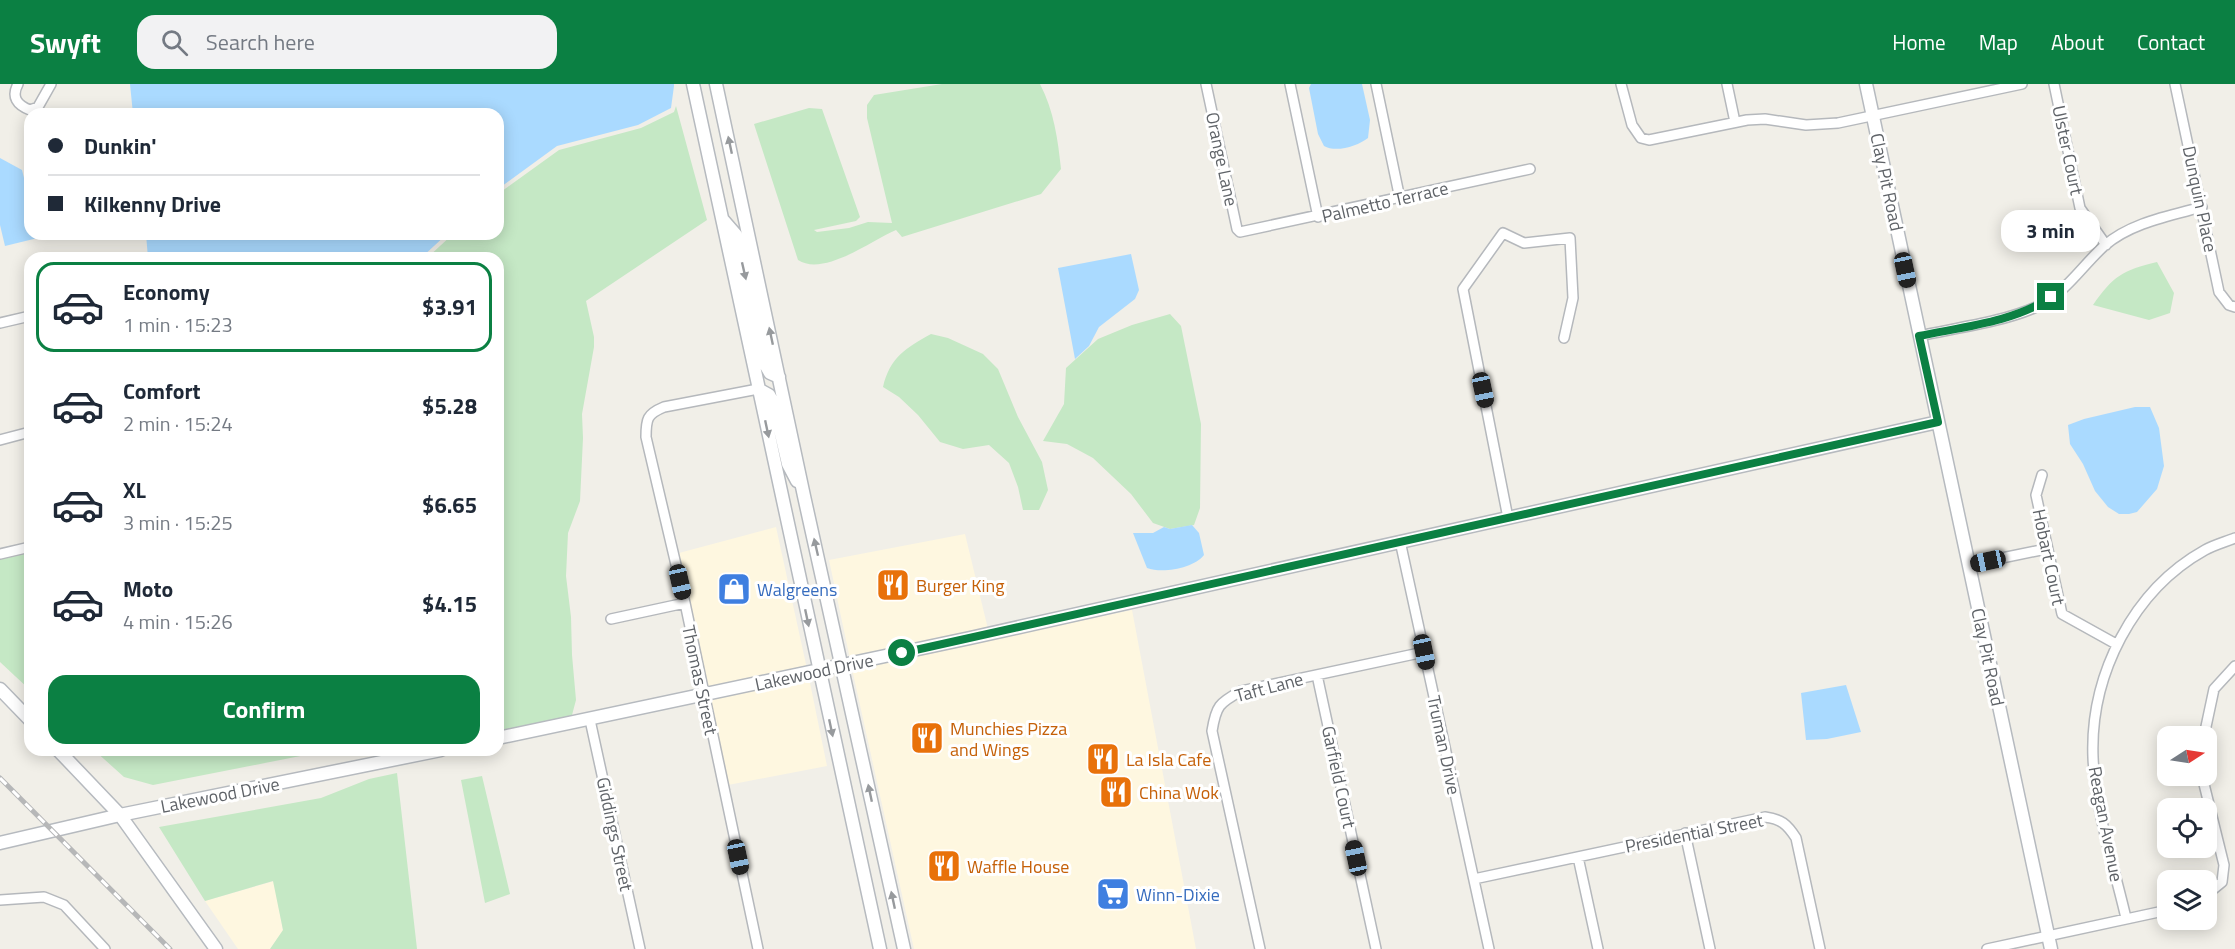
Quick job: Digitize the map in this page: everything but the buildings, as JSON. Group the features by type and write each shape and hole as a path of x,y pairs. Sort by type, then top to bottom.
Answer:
{"street":[{"path":"18,84 14,99 26,108"},
{"path":"35,108 51,84"},
{"path":"693,84 880,949"},
{"path":"717,84 804,496 904,949"},
{"name":"Orange Lane","path":"1206,84 1237,229 1240,232"},
{"path":"1290,84 1318,217"},
{"path":"1376,84 1400,198"},
{"path":"1621,84 1632,125 1641,138 1649,140 1765,118 1806,125 1839,123 2022,84"},
{"path":"1727,84 1735,122"},
{"name":"Clay Pit Road","path":"1866,84 2050,949"},
{"name":"Ulster Court","path":"2054,84 2080,208 2106,245"},
{"name":"Dunquin Place","path":"2175,84 2219,292 2229,305 2235,307"},
{"name":"Palmetto Terrace","path":"1240,232 1318,217 1530,169"},
{"path":"1919,336 2014,315 2037,307 2065,288 2106,245 2145,222 2202,207"},
{"path":"722,219 736,235 766,366 770,374 779,377"},
{"path":"1508,518 1462,289 1503,233 1524,243 1570,238 1573,298 1564,338"},
{"path":"0,323 24,317"},
{"path":"758,389 769,395 774,404 788,464 804,496"},
{"name":"Thomas Street","path":"758,389 654,411 648,417 646,437 685,603 758,949"},
{"name":"Lakewood Drive","path":"504,737 842,666 1938,422"},
{"path":"0,440 24,434"},
{"name":"Hobart Court","path":"2042,475 2036,495 2062,614 2116,644"},
{"name":"Reagan Avenue","path":"2126,918 2098,796 2093,756 2098,698 2116,644 2133,615 2154,590 2181,566 2206,549 2235,538"},
{"name":"Truman Drive","path":"1400,541 1474,879 1487,949"},
{"path":"0,554 24,548"},
{"path":"1968,565 2046,549"},
{"path":"611,619 685,603"},
{"name":"Taft Lane","path":"1260,949 1212,731 1216,711 1227,699 1241,691 1424,652"},
{"path":"2206,726 2214,689 2235,666"},
{"name":"Garfield Court","path":"1317,675 1376,949"},
{"path":"0,689 24,714"},
{"name":"Giddings Street","path":"590,720 640,949"},
{"path":"64,756 120,815 216,949"},
{"name":"Lakewood Drive","path":"0,843 120,815 411,756"},
{"path":"2204,786 2224,865 2222,882 2217,886"},
{"name":"Presidential Street","path":"1474,879 1765,817 1777,819 1788,825 1796,838 1820,949"},
{"path":"1685,833 1710,949"},
{"path":"1578,856 1598,949"},
{"path":"0,900 44,897 64,905 105,949"},
{"path":"1986,949 2157,912"}],"shaded area":[{"path":"776,527 807,669 708,690 679,553"},
{"path":"965,534 988,629 850,659 829,560"},
{"path":"1132,610 1196,949 914,949 852,669"},
{"path":"809,678 827,766 728,785 710,700"},
{"path":"274,881 283,931 270,949 238,949 205,901"}],"green space":[{"path":"942,84 1040,84 1052,115 1061,169 1041,194 902,237 896,230 834,261 809,264 798,260 754,124 809,108 822,109 860,217 856,221 814,230 817,232 849,228 868,222 892,223 867,118 867,105 874,95"},
{"path":"676,106 707,220 586,301 594,347 582,414 580,501 568,533 566,576 576,700 572,715 557,722 504,732 504,252 434,252 446,240 504,240 504,190 559,150 641,128 674,112"},
{"path":"2157,262 2174,293 2170,313 2149,320 2093,305 2113,281 2127,271"},
{"path":"1170,314 1181,326 1201,424 1200,508 1194,525 1170,529 1153,523 1131,494 1093,458 1067,444 1043,441 1064,404 1066,368 1098,339 1132,325"},
{"path":"931,334 948,338 983,354 998,369 1018,417 1042,462 1048,490 1039,510 1023,510 1009,463 989,445 963,449 940,442 918,415 899,397 883,387 890,368 900,354"},
{"path":"24,553 24,684 0,662 0,559"},
{"path":"101,756 300,756 153,785 124,777"},
{"path":"397,773 417,949 270,949 283,930 273,881 205,901 159,827 321,798 369,779"},
{"path":"482,776 510,894 485,903 461,780"}],"water":[{"path":"130,84 674,84 671,108 638,125 557,146 504,185 504,108 132,108"},
{"path":"1311,84 1362,84 1370,120 1368,138 1347,148 1335,149 1324,146 1318,134 1309,88"},
{"path":"0,158 22,170 24,240 30,240 5,246 0,225"},
{"path":"146,240 440,240 428,252 148,252"},
{"path":"1131,254 1139,290 1135,299 1099,327 1089,346 1075,359 1058,268"},
{"path":"2135,407 2150,407 2159,428 2164,466 2157,489 2137,512 2119,514 2108,507 2095,491 2083,464 2070,444 2068,425"},
{"path":"1192,525 1199,533 1204,555 1199,560 1178,569 1147,568 1133,533 1153,533 1164,527 1170,529"},
{"path":"1846,685 1861,732 1827,739 1806,740 1801,693"}],"railway":[{"path":"0,778 170,949"}],"place":[{"name":"Burger King","path":"893,585"},
{"name":"Walgreens","path":"734,589"},
{"name":"Munchies Pizza and Wings","path":"927,738"},
{"name":"La Isla Cafe","path":"1103,759"},
{"name":"China Wok","path":"1116,792"},
{"name":"Waffle House","path":"944,866"},
{"name":"Winn-Dixie","path":"1113,894"}],"route":[{"path":"902,653 1938,422 1919,336 2014,315 2037,307 2051,297"}]}
